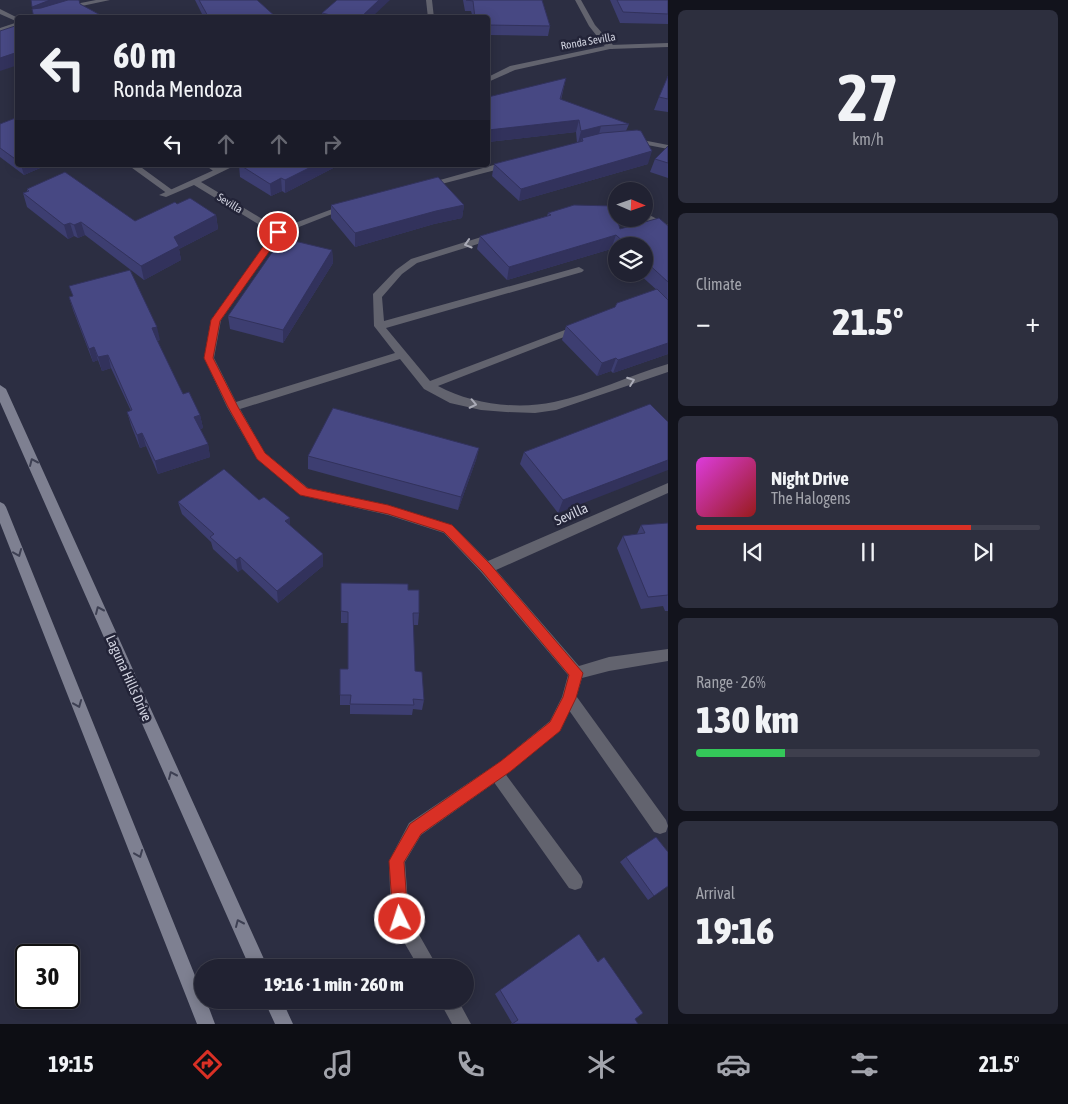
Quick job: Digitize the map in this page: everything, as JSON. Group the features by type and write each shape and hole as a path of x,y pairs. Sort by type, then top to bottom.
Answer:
{"main road":[{"name":"Laguna Hills Drive","path":"0,389 255,959"},
{"path":"0,507 206,1024"},
{"path":"277,1009 284,1024"}],"street":[{"path":"43,15 62,8 107,0"},
{"path":"429,0 431,15"},
{"path":"578,0 592,26 610,47"},
{"path":"0,11 15,18"},
{"path":"0,30 15,25"},
{"name":"Ronda Sevilla","path":"490,79 513,68 610,47 668,45"},
{"path":"624,140 633,139 668,147"},
{"path":"412,189 518,161"},
{"path":"134,167 167,194 228,167"},
{"path":"212,167 219,171"},
{"name":"Sevilla","path":"195,182 278,232"},
{"path":"356,204 278,232 216,320 208,358 261,456 304,492 388,510 448,529 486,568 576,673"},
{"path":"653,220 668,229"},
{"path":"505,233 431,255 414,262 399,272 378,296 379,326 428,386 454,400 481,406 535,409 574,402 668,368"},
{"path":"379,326 579,270"},
{"path":"428,386 588,324"},
{"path":"233,407 401,355"},
{"name":"Sevilla","path":"486,568 668,488"},
{"path":"576,673 609,664 668,655"},
{"path":"424,959 400,919 397,861 415,829 496,773 555,726 569,698 576,673"},
{"path":"569,698 660,826"},
{"path":"496,773 575,882"},
{"path":"453,1009 462,1024"}],"building":[{"path":"31,0 50,0 32,7"},
{"path":"68,0 79,0 80,4 100,15 33,15 32,9"},
{"path":"199,0 257,0 274,15 207,15"},
{"path":"337,0 379,0 363,15 330,15 322,13"},
{"path":"466,0 542,0 550,26 490,25 490,15 475,15 473,1"},
{"path":"617,0 668,0 668,14 623,12"},
{"path":"15,26 15,53 0,58 0,31"},
{"path":"668,76 668,99 659,97"},
{"path":"566,78 560,99 629,124 601,126 581,131 579,120 490,130 490,97"},
{"path":"15,118 15,159 0,148 0,124"},
{"path":"641,131 652,151 521,189 494,164 583,141 582,138 602,133"},
{"path":"668,146 668,163 655,159"},
{"path":"243,167 311,167 285,180 281,178 270,184"},
{"path":"65,172 135,221 175,202 177,204 190,198 216,215 174,237 179,246 141,266 81,222 74,225 70,223 64,225 23,193 29,191 27,189"},
{"path":"438,177 464,205 355,233 331,205"},
{"path":"574,205 608,206 608,228 620,229 652,228 653,220 659,218 668,226 668,282 653,268 653,237 618,237 616,235 509,267 480,236 551,215 548,213"},
{"path":"282,238 332,250 283,330 228,316"},
{"path":"130,270 157,327 152,328 157,340 183,394 189,392 200,415 194,417 208,444 155,461 142,433 137,435 127,412 132,410 108,355 98,357 94,347 89,349 69,297 73,296 69,286"},
{"path":"657,289 668,300 668,343 618,360 616,358 602,363 566,326 615,307 617,303"},
{"path":"650,404 668,422 668,460 563,500 524,452"},
{"path":"333,408 479,448 461,497 308,456"},
{"path":"224,469 259,500 264,497 290,518 285,521 323,554 277,591 240,557 236,560 210,537 214,534 178,502"},
{"path":"668,523 668,595 648,597 623,536 645,533 641,525"},
{"path":"341,583 408,584 408,590 419,590 419,613 413,613 415,671 422,672 424,700 413,699 414,705 350,704 351,695 340,695 340,669 348,669 348,612 341,611"},
{"path":"656,837 668,852 668,886 654,896 626,857"},
{"path":"579,934 598,962 604,957 643,1013 635,1019 638,1024 512,1024 518,1020 500,990"}],"route":[{"path":"278,232 216,320 208,358 261,456 304,492 388,510 448,529 486,568 576,673 569,698 555,726 506,766 415,829 397,861 400,919"}]}
